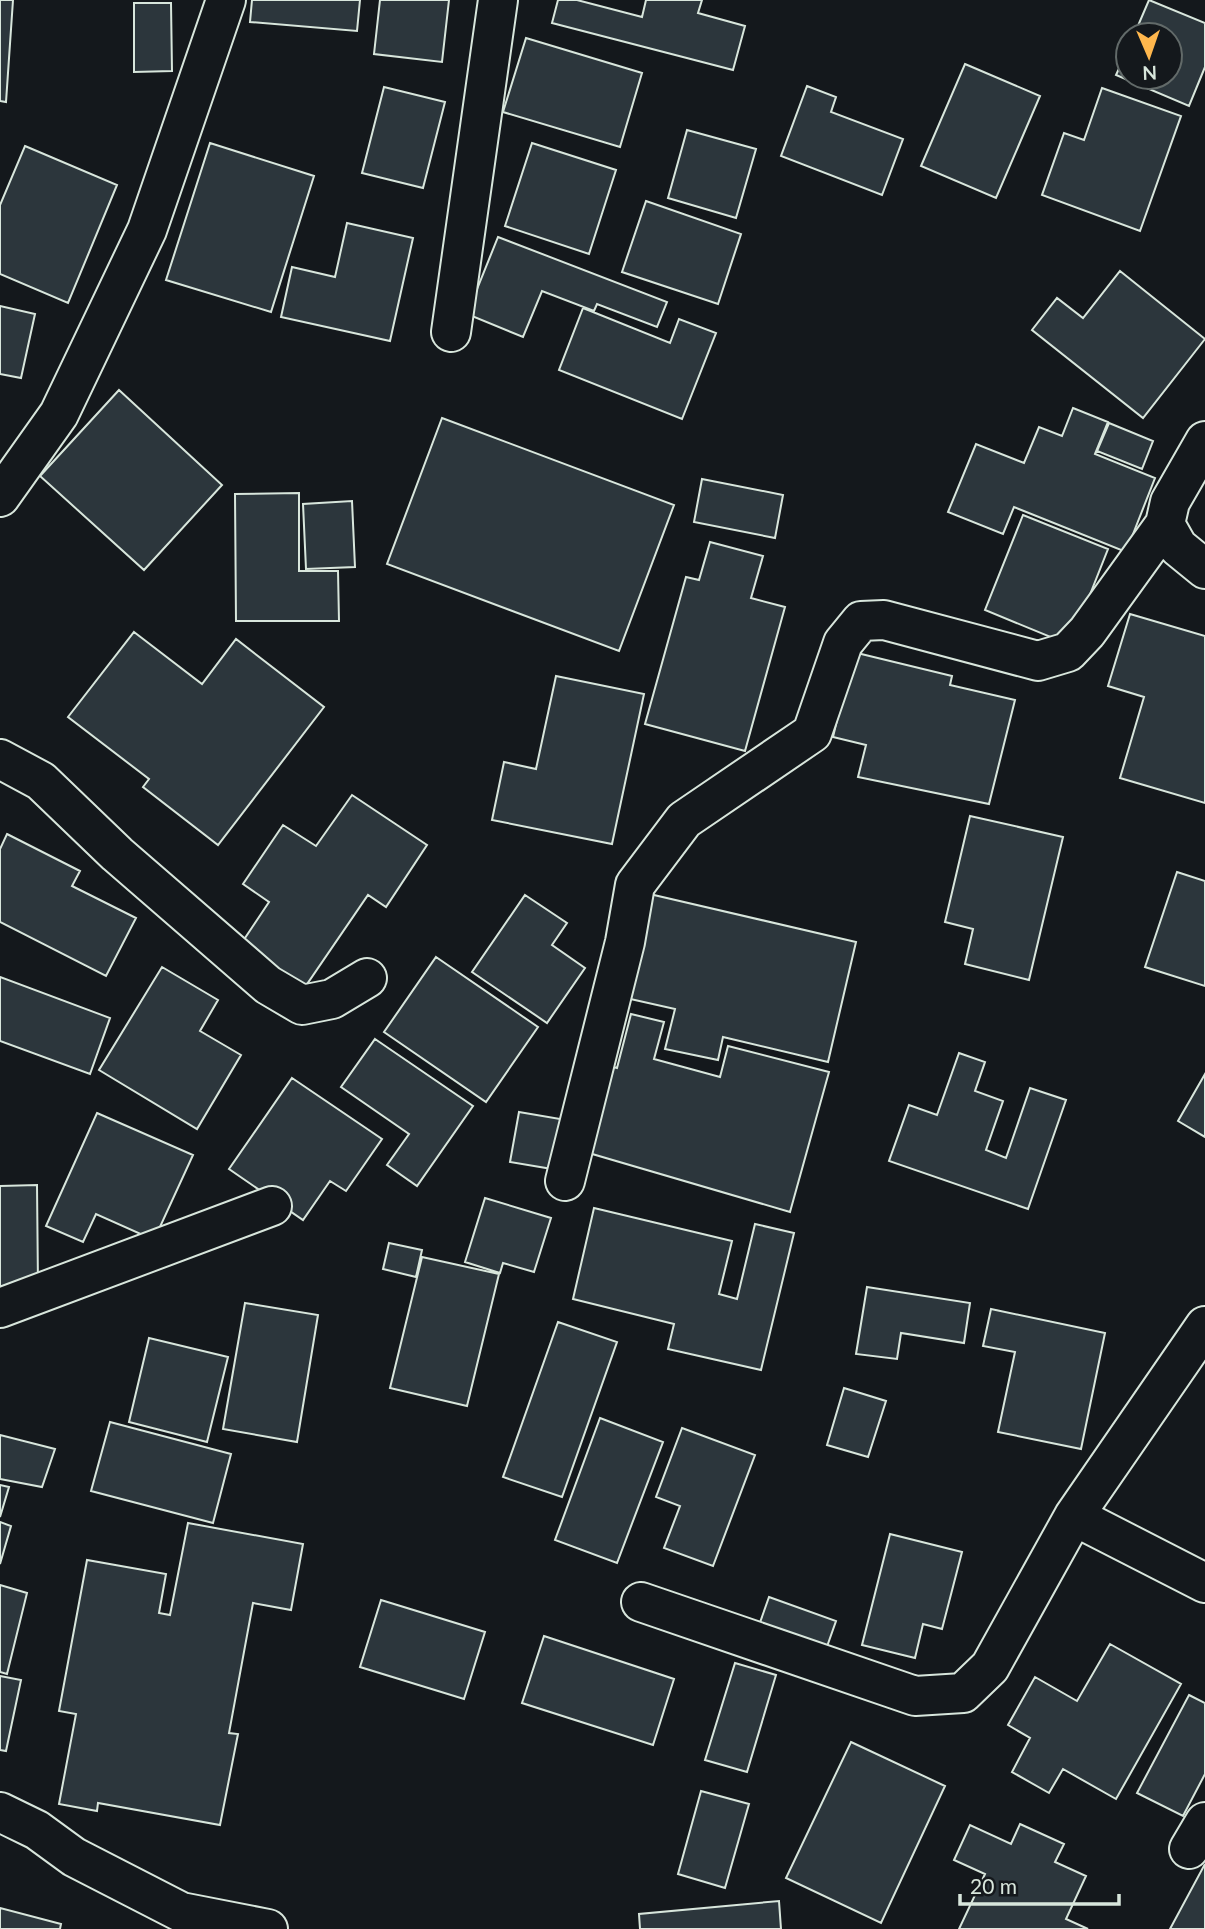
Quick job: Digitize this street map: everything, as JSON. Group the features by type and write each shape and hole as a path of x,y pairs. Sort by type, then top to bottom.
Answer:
{"street":[{"path":"0,497 59,414 147,230 226,0"},
{"path":"451,332 498,0"},
{"path":"565,1181 625,942 635,885 684,820 812,733 843,643 861,621 884,620 1038,661 1068,652 1087,632 1165,524 1170,502 1205,441"},
{"path":"1165,524 1178,547 1205,569"},
{"path":"0,759 41,781 117,854 279,992 302,1005 332,999 368,978"},
{"path":"0,1308 272,1206"},
{"path":"641,1602 915,1696 963,1693 989,1667 1074,1516 1205,1326"},
{"path":"1074,1516 1205,1583"},
{"path":"0,1812 37,1830 74,1857 181,1912 268,1929"}],"building":[{"path":"0,0 13,0 6,102 0,101"},
{"path":"252,0 360,0 357,31 250,22"},
{"path":"380,0 449,0 442,62 374,54"},
{"path":"558,0 577,0 642,17 646,0 702,0 698,13 745,26 733,70 552,23"},
{"path":"1149,0 1205,23 1205,67 1189,106 1154,91 1184,91 1184,21 1140,21"},
{"path":"134,3 171,3 172,71 134,72"},
{"path":"526,38 642,73 620,147 503,112"},
{"path":"965,64 1040,96 996,198 921,166"},
{"path":"807,86 836,97 831,112 903,139 882,195 781,156"},
{"path":"384,87 445,102 423,188 362,173"},
{"path":"1102,88 1181,116 1140,231 1042,195 1064,133 1084,140"},
{"path":"687,130 756,149 736,218 668,198"},
{"path":"210,143 314,176 271,312 166,280"},
{"path":"532,143 616,170 589,254 505,226"},
{"path":"25,146 117,185 68,303 0,274 0,205"},
{"path":"646,201 741,234 718,304 622,272"},
{"path":"347,223 413,238 390,341 281,317 292,267 335,277"},
{"path":"498,237 667,302 657,327 597,304 594,311 542,291 523,337 467,314"},
{"path":"1120,271 1205,339 1143,418 1032,330 1057,298 1083,318"},
{"path":"0,306 35,314 21,378 0,374"},
{"path":"583,308 670,343 679,319 716,333 682,419 559,370"},
{"path":"119,390 222,485 144,570 40,476"},
{"path":"1073,408 1108,422 1095,454 1155,478 1126,552 1014,507 1003,534 948,512 976,444 1024,463 1039,427 1062,436"},
{"path":"442,418 674,505 619,651 387,564"},
{"path":"1109,423 1153,441 1142,469 1097,451"},
{"path":"702,479 783,495 775,538 694,522"},
{"path":"299,493 299,571 338,571 339,621 236,621 235,494"},
{"path":"352,501 355,567 306,569 303,504"},
{"path":"1023,515 1108,549 1070,645 985,610"},
{"path":"710,542 763,556 751,598 785,607 745,751 645,724 686,577 699,580"},
{"path":"1130,614 1205,636 1205,803 1120,778 1144,697 1108,686"},
{"path":"134,632 202,684 236,639 324,707 218,845 143,787 149,779 68,717"},
{"path":"853,652 952,676 950,685 1015,700 989,804 858,777 866,745 833,737"},
{"path":"556,676 644,694 612,844 492,820 504,762 536,769"},
{"path":"352,795 427,845 386,907 368,895 305,987 241,944 269,902 243,884 283,825 316,846"},
{"path":"970,816 1063,837 1029,980 965,964 973,929 945,922"},
{"path":"7,834 80,871 72,886 136,918 106,976 0,922 0,849"},
{"path":"1177,872 1205,881 1205,986 1145,967"},
{"path":"641,892 856,942 828,1062 723,1037 718,1060 665,1049 675,1009 617,996"},
{"path":"525,895 567,923 552,945 585,968 547,1023 472,972"},
{"path":"436,957 538,1027 486,1102 384,1032"},
{"path":"162,967 218,1000 200,1031 241,1055 197,1129 99,1070"},
{"path":"0,977 110,1018 90,1074 0,1041"},
{"path":"631,1014 664,1022 654,1059 720,1077 728,1046 829,1072 790,1212 582,1151 606,1065 617,1068"},
{"path":"375,1039 473,1106 417,1186 387,1165 409,1134 341,1087"},
{"path":"959,1053 985,1062 975,1091 1003,1101 986,1150 1006,1158 1030,1088 1066,1100 1028,1209 889,1161 909,1105 937,1115"},
{"path":"1205,1074 1205,1137 1178,1121"},
{"path":"292,1078 382,1139 346,1191 330,1181 303,1220 229,1169"},
{"path":"519,1112 572,1121 564,1171 510,1162"},
{"path":"97,1113 193,1155 154,1240 96,1214 83,1242 46,1226"},
{"path":"37,1185 38,1286 0,1286 0,1186"},
{"path":"485,1198 551,1218 534,1272 503,1263 500,1273 465,1262"},
{"path":"594,1208 732,1241 719,1294 737,1299 755,1224 794,1233 761,1370 668,1349 674,1324 573,1299"},
{"path":"389,1243 422,1250 416,1277 383,1269"},
{"path":"422,1257 499,1274 467,1406 390,1388"},
{"path":"867,1287 970,1303 964,1343 901,1333 897,1359 856,1354"},
{"path":"245,1303 318,1315 297,1442 223,1429"},
{"path":"991,1309 1105,1333 1081,1449 998,1432 1015,1352 983,1346"},
{"path":"558,1322 617,1342 562,1497 503,1477"},
{"path":"149,1338 228,1357 207,1442 129,1422"},
{"path":"844,1388 886,1401 868,1457 827,1445"},
{"path":"600,1418 663,1442 617,1563 555,1540"},
{"path":"110,1422 231,1454 213,1523 91,1491"},
{"path":"682,1428 755,1455 713,1566 664,1548 680,1506 656,1497"},
{"path":"0,1435 55,1449 42,1487 0,1479"},
{"path":"0,1485 9,1487 0,1517"},
{"path":"0,1522 11,1526 0,1564"},
{"path":"188,1523 303,1544 291,1610 253,1603 229,1733 238,1734 220,1825 98,1803 97,1811 59,1804 76,1714 59,1711 87,1560 166,1574 159,1613 170,1615"},
{"path":"890,1534 962,1552 942,1629 923,1624 915,1658 862,1645"},
{"path":"0,1585 27,1593 7,1674 0,1672"},
{"path":"769,1597 836,1621 824,1655 757,1631"},
{"path":"381,1600 485,1632 464,1699 360,1667"},
{"path":"544,1636 674,1679 653,1745 522,1703"},
{"path":"1110,1644 1181,1684 1116,1799 1063,1769 1049,1793 1012,1772 1030,1738 1008,1725 1035,1677 1077,1701"},
{"path":"735,1663 776,1675 747,1772 705,1760"},
{"path":"0,1676 21,1680 6,1751 0,1750"},
{"path":"1189,1695 1205,1703 1205,1774 1183,1816 1137,1793"},
{"path":"851,1742 945,1786 881,1923 786,1878"},
{"path":"701,1791 749,1804 725,1888 678,1874"},
{"path":"1020,1824 1064,1844 1055,1862 1086,1876 1066,1919 1088,1929 959,1929 985,1874 954,1860 970,1825 1011,1844"},
{"path":"1205,1864 1205,1929 1170,1929"},
{"path":"779,1901 781,1929 640,1929 639,1914"},
{"path":"0,1908 61,1924 60,1929 0,1929"}]}
